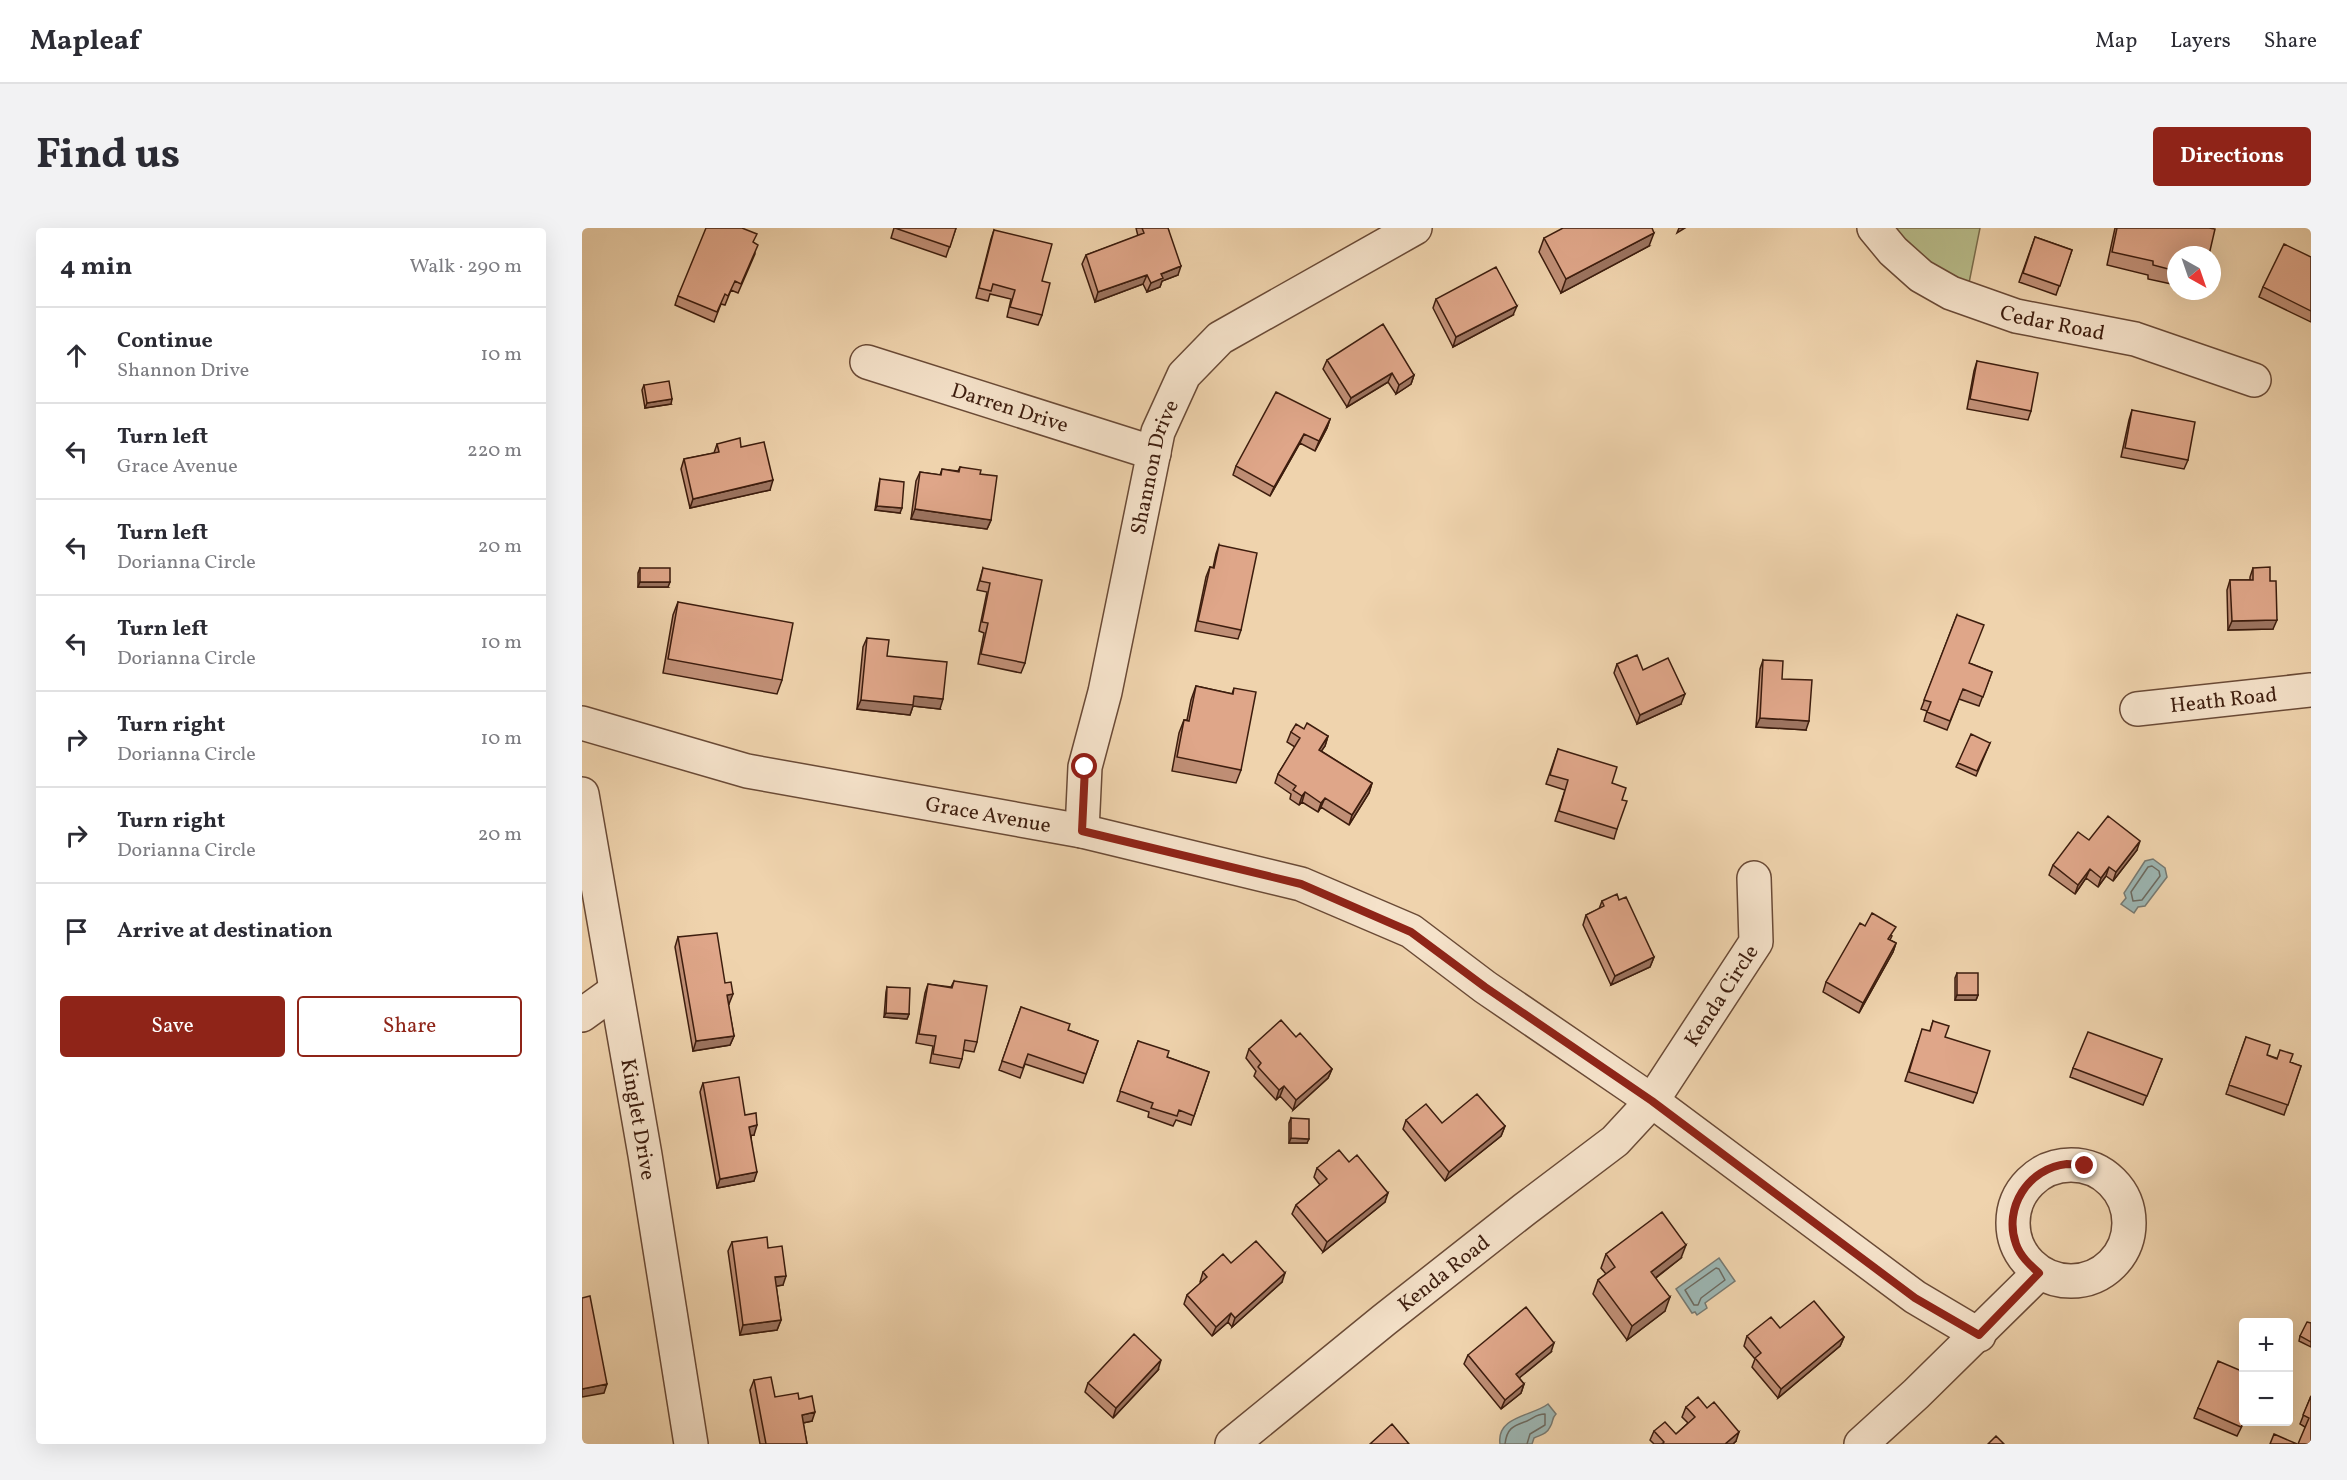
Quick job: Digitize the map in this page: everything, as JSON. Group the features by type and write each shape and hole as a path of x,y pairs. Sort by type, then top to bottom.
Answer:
{"street":[{"name":"Shannon Drive","path":"1082,831 1085,767 1105,692 1158,432 1184,375 1220,338 1415,228"},
{"name":"Cedar Road","path":"1874,228 1893,251 1921,276 1951,293 2016,316 2135,339 2254,380"},
{"name":"Darren Drive","path":"867,362 1154,453"},
{"name":"Heath Road","path":"2137,709 2311,690"},
{"name":"Grace Avenue","path":"582,723 747,771 1082,831 1301,884 1411,932 1485,987 1652,1101 1915,1298 1979,1335"},
{"name":"Kinglet Drive","path":"582,794 645,1155 691,1444"},
{"name":"Kenda Circle","path":"1652,1101 1756,942 1754,878"},
{"path":"582,1015 615,991"},
{"name":"Kenda Road","path":"1232,1444 1383,1320 1615,1142 1652,1101"},
{"path":"1861,1444 1979,1335 2039,1273"}],"green space":[{"path":"1893,228 1980,228 1966,298"}],"water":[{"path":"2153,859 2165,868 2167,877 2145,906 2138,907 2134,913 2121,904 2126,898 2124,893 2145,861"},
{"path":"1719,1258 1735,1281 1705,1303 1707,1308 1697,1315 1695,1312 1692,1313 1676,1289"},
{"path":"1548,1404 1556,1414 1549,1429 1534,1438 1532,1444 1500,1444 1500,1435 1509,1422"}],"building":[{"path":"706,228 742,228 757,234 753,242 758,245 741,284 735,281 728,296 725,294 717,312 678,296"},
{"path":"895,228 956,228 950,247"},
{"path":"1142,228 1168,228 1181,266 1161,274 1163,278 1151,283 1147,275 1098,292 1086,255 1144,233"},
{"path":"1563,228 1652,228 1654,233 1566,279 1544,238"},
{"path":"2117,228 2215,229 2211,246 2167,246 2167,269 2153,265 2153,261 2112,252"},
{"path":"994,230 1052,244 1042,281 1050,283 1042,315 1010,307 1015,290 993,284 991,291 979,288"},
{"path":"2035,237 2072,250 2060,286 2023,273"},
{"path":"2284,244 2311,257 2311,311 2263,287"},
{"path":"1496,267 1517,306 1456,337 1436,299"},
{"path":"1383,324 1414,375 1399,385 1392,373 1351,398 1327,360"},
{"path":"1977,361 2038,373 2031,411 1970,399"},
{"path":"669,381 672,399 647,403 644,385"},
{"path":"1276,392 1330,419 1319,441 1304,434 1274,487 1236,466"},
{"path":"2132,410 2195,422 2188,460 2125,448"},
{"path":"740,438 741,447 764,442 773,480 693,499 684,459 719,452 717,444"},
{"path":"960,467 981,470 980,474 997,476 991,520 915,509 920,472 941,475 942,469 959,472"},
{"path":"880,479 904,482 902,508 877,506"},
{"path":"1219,545 1257,553 1241,630 1198,621 1210,567 1214,568"},
{"path":"2270,567 2270,581 2276,581 2277,620 2232,621 2230,580 2253,580 2253,568"},
{"path":"640,568 670,568 670,582 640,582"},
{"path":"983,568 1042,580 1025,663 981,654 988,623 982,622 990,583 980,581"},
{"path":"678,602 793,623 782,680 668,659"},
{"path":"1957,615 1984,625 1969,663 1992,672 1983,697 1963,689 1950,721 1927,712 1931,702 1924,700"},
{"path":"867,638 889,640 887,656 947,662 943,699 914,696 913,705 861,700"},
{"path":"1637,655 1643,670 1668,658 1685,694 1640,715 1617,664"},
{"path":"1763,660 1783,661 1782,679 1812,680 1809,721 1760,718"},
{"path":"1196,686 1233,694 1234,688 1256,692 1241,770 1177,757 1184,720 1189,721"},
{"path":"1307,723 1328,736 1319,750 1372,783 1352,815 1325,798 1321,803 1305,792 1302,796 1293,790 1296,786 1278,774 1300,738 1291,732 1296,724 1304,729"},
{"path":"1971,734 1990,743 1977,771 1958,763"},
{"path":"1558,749 1617,767 1612,783 1626,788 1622,800 1627,801 1617,829 1559,811 1568,780 1550,775"},
{"path":"2108,816 2140,841 2116,872 2109,867 2101,878 2090,869 2078,885 2053,865 2078,832 2089,840"},
{"path":"1617,894 1619,900 1626,897 1654,957 1615,976 1586,915 1604,906 1602,901"},
{"path":"1872,913 1896,927 1888,939 1896,943 1863,1003 1826,982 1860,923 1865,926"},
{"path":"717,933 725,983 731,982 733,994 727,995 734,1036 696,1041 678,937"},
{"path":"1957,973 1978,973 1978,995 1957,995"},
{"path":"954,981 987,986 977,1042 965,1040 962,1059 933,1054 936,1036 919,1034 928,984 952,988"},
{"path":"887,987 910,988 909,1014 886,1013"},
{"path":"1021,1007 1070,1024 1068,1030 1098,1041 1086,1074 1028,1054 1023,1068 1002,1061"},
{"path":"1281,1020 1296,1037 1300,1033 1332,1069 1296,1100 1284,1086 1279,1090 1258,1067 1261,1063 1249,1049"},
{"path":"1933,1021 1949,1026 1945,1037 1990,1051 1977,1093 1909,1072 1922,1029 1930,1031"},
{"path":"2088,1032 2162,1059 2147,1096 2073,1068"},
{"path":"2246,1037 2270,1045 2267,1055 2277,1059 2280,1050 2293,1054 2290,1062 2301,1066 2288,1105 2229,1085"},
{"path":"1138,1041 1169,1051 1167,1057 1209,1072 1194,1116 1179,1110 1177,1116 1151,1108 1153,1103 1120,1091"},
{"path":"739,1077 745,1115 756,1113 757,1125 749,1127 757,1172 720,1179 703,1083"},
{"path":"1477,1094 1505,1126 1449,1172 1406,1120 1426,1104 1442,1123"},
{"path":"1291,1118 1309,1119 1309,1139 1291,1138"},
{"path":"1339,1150 1349,1162 1357,1155 1388,1193 1327,1242 1296,1205 1327,1179 1317,1168"},
{"path":"1662,1212 1686,1245 1651,1272 1670,1297 1632,1326 1598,1280 1615,1267 1606,1254"},
{"path":"767,1237 768,1248 782,1246 786,1276 775,1277 781,1320 743,1325 732,1242"},
{"path":"1256,1241 1285,1273 1235,1318 1231,1313 1216,1327 1187,1295 1207,1277 1203,1272 1223,1254 1231,1263"},
{"path":"590,1296 607,1384 582,1389 582,1298"},
{"path":"1814,1301 1844,1337 1781,1389 1755,1358 1761,1353 1747,1336 1771,1317 1780,1328"},
{"path":"1526,1307 1554,1343 1516,1374 1524,1384 1505,1400 1468,1355"},
{"path":"2307,1322 2311,1323 2311,1342 2300,1336"},
{"path":"1134,1334 1161,1360 1116,1408 1088,1383"},
{"path":"2218,1361 2239,1370 2239,1426 2241,1427 2198,1408"},
{"path":"771,1377 775,1397 798,1393 799,1399 812,1396 815,1412 802,1415 807,1444 766,1444 754,1380"},
{"path":"2311,1396 2311,1444 2298,1444 2309,1418 2303,1415"},
{"path":"1698,1397 1707,1408 1714,1402 1739,1432 1725,1444 1662,1444 1664,1442 1654,1431 1665,1422 1676,1434 1695,1417 1686,1407"},
{"path":"1392,1424 1409,1444 1370,1444"},
{"path":"2274,1434 2297,1444 2270,1444"},
{"path":"1996,1436 2004,1444 1988,1444"}],"route":[{"path":"1085,767 1082,831 1301,884 1411,932 1485,987 1652,1101 1915,1298 1979,1335 2039,1273 2026,1261 2016,1245 2012,1227 2014,1209 2021,1192 2033,1178 2049,1168 2067,1164 2085,1166"}]}
